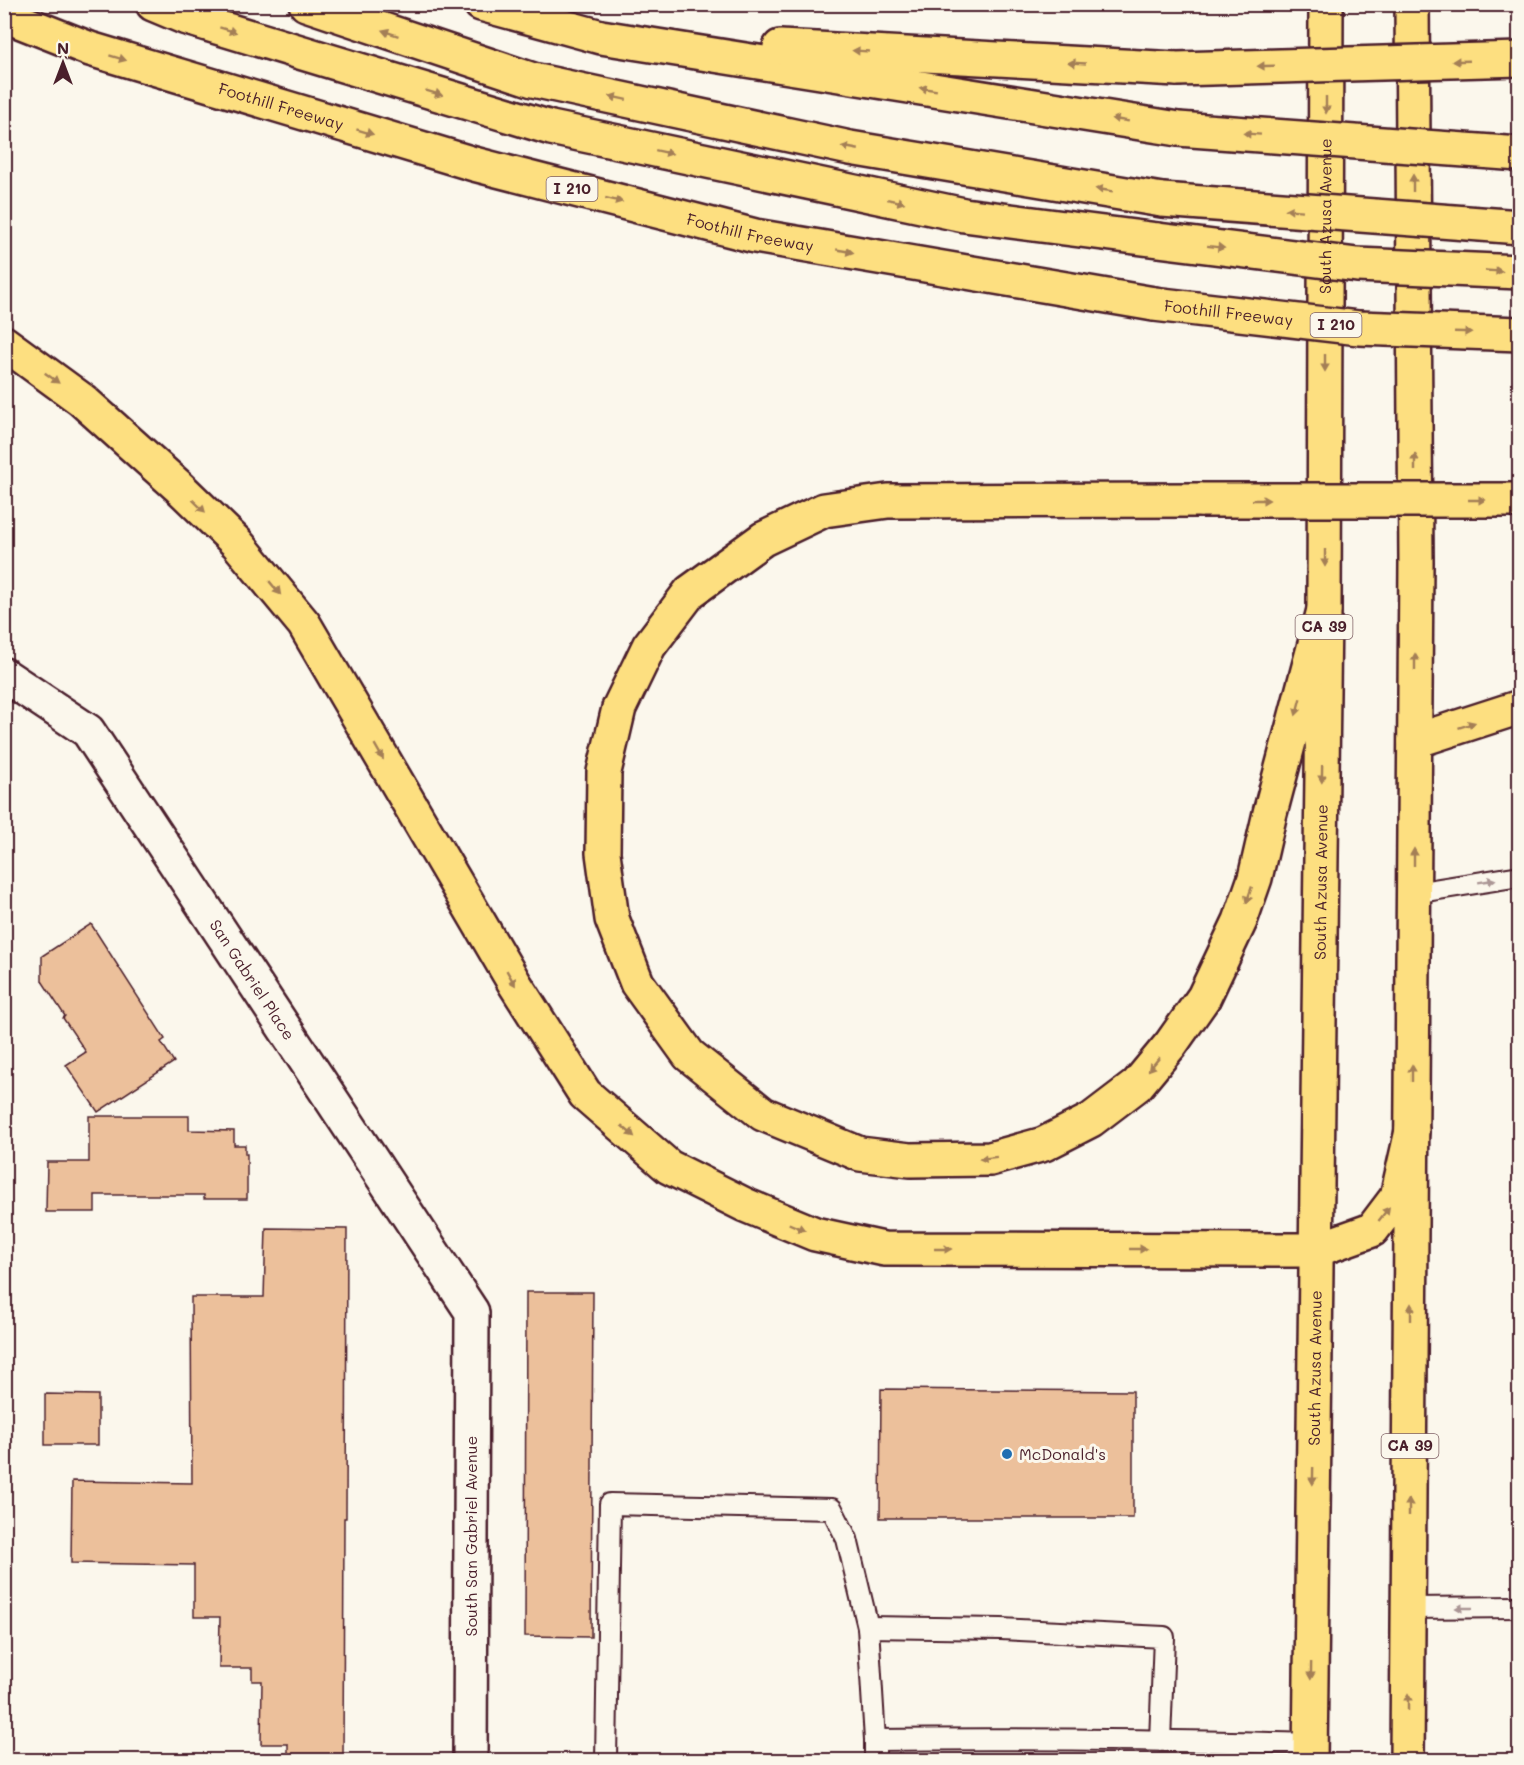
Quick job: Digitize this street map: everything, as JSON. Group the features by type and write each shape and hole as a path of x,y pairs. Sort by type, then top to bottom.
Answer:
{"main road":[{"path":"153,4 184,17 551,128 964,215 1357,265 1520,272"},
{"path":"306,4 533,81 850,148 1162,200 1520,227"},
{"path":"481,4 601,37 1178,129 1520,153"},
{"name":"South Azusa Avenue","path":"1310,1752 1324,610 1326,4"},
{"name":"CA 39","path":"1407,1761 1416,550 1412,4"},
{"name":"Foothill Freeway","path":"4,15 90,49 462,161 754,236 1154,304 1359,328 1520,334"},
{"path":"601,37 1177,69 1520,59"},
{"path":"4,343 82,400 178,486 237,543 304,624 515,984 585,1094 669,1167 745,1205 815,1234 884,1249 1316,1250 1372,1230 1397,1197 1412,1131"},
{"path":"1324,610 1255,878 1240,921 1203,997 1171,1044 1137,1085 1091,1120 1044,1144 990,1159 910,1160 860,1154 763,1114 689,1055 637,983 612,920 603,853 604,772 619,708 649,646 690,592 763,539 824,510 888,501 1520,500"},
{"path":"1415,741 1520,707"}],"street":[{"name":"San Gabriel Place","path":"4,675 88,731 472,1312"},
{"name":"South San Gabriel Avenue","path":"470,1761 472,1312"}],"lane":[{"path":"1414,893 1520,876"},
{"path":"606,1761 610,1504 832,1509 848,1539 868,1627 875,1761"},
{"path":"1408,1608 1520,1607"},
{"path":"868,1627 1000,1629 1164,1637 1160,1741"},
{"path":"875,1740 1032,1738 1160,1741 1310,1752"}],"building":[{"path":"91,924 165,1039 161,1042 174,1062 98,1112 66,1065 86,1052 42,981 42,956"},
{"path":"89,1116 189,1116 189,1130 234,1131 234,1145 245,1145 245,1154 247,1154 247,1199 204,1199 204,1195 95,1195 95,1212 46,1212 47,1162 89,1162"},
{"path":"266,1228 347,1229 343,1761 288,1761 288,1744 261,1744 262,1681 252,1681 252,1668 219,1668 220,1617 194,1617 194,1565 71,1563 72,1481 192,1483 191,1297 264,1297"},
{"path":"526,1292 593,1292 591,1637 525,1636"},
{"name":"McDonald's","path":"881,1389 1133,1391 1133,1518 880,1518"},
{"path":"45,1394 98,1395 98,1445 45,1445"}],"place":[{"name":"McDonald's","path":"1007,1454"}]}
